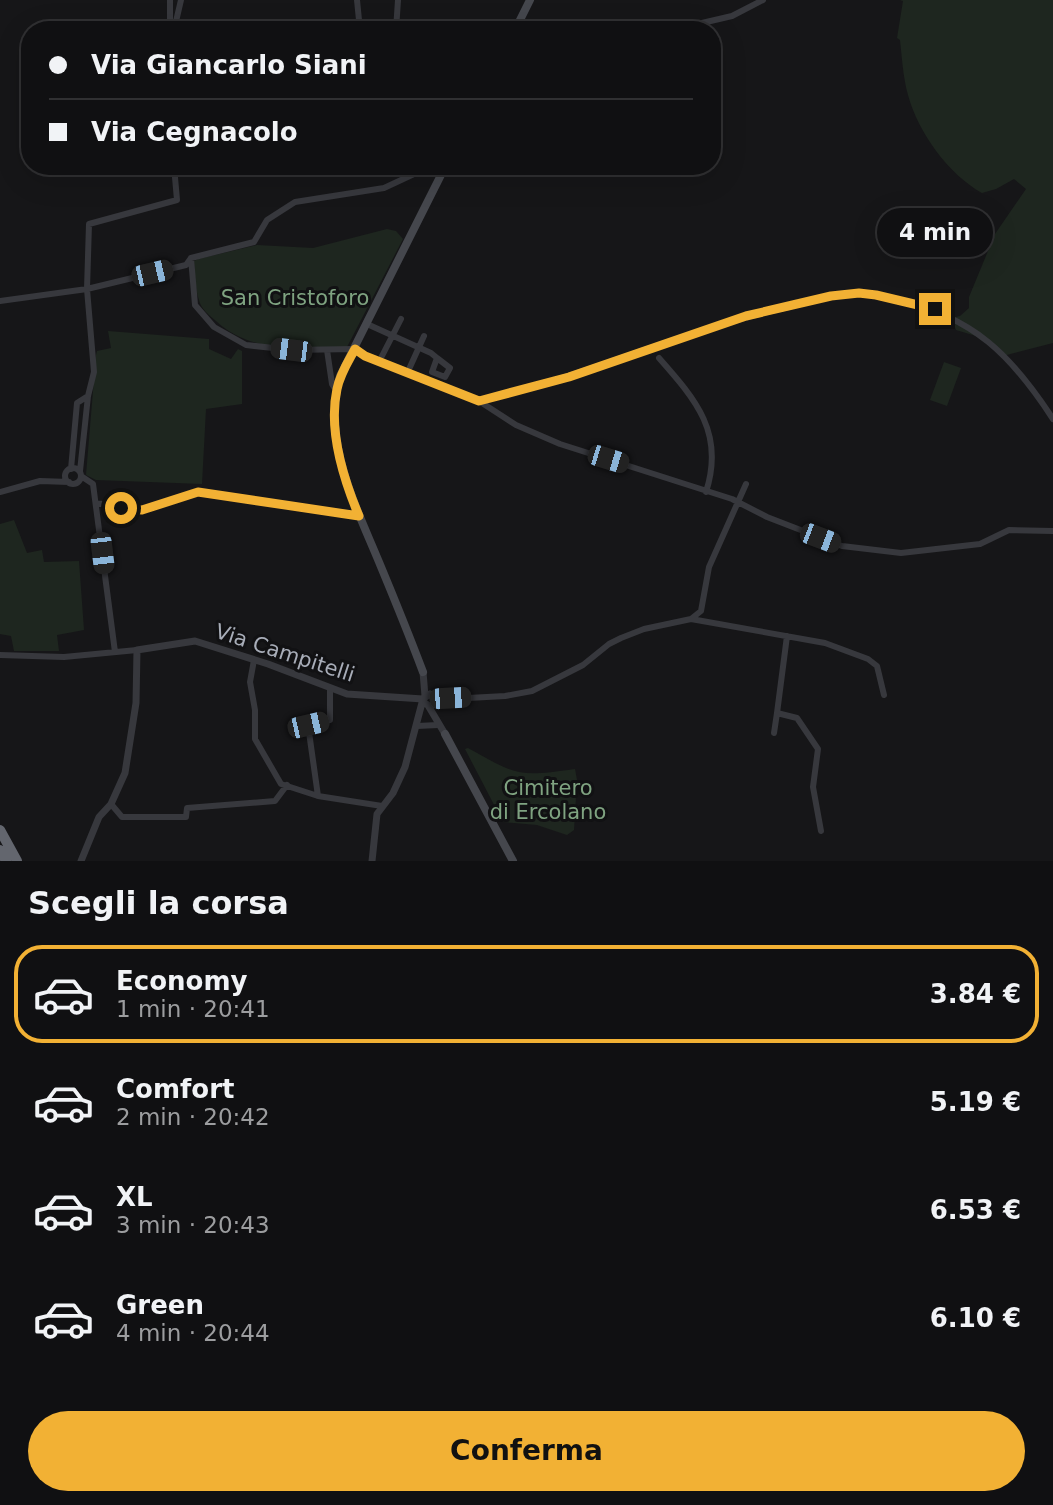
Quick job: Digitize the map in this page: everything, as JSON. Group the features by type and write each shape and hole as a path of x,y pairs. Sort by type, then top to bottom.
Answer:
{"highway":[{"path":"0,830 17,861"},
{"path":"0,850 6,861"}],"main road":[{"path":"519,21 530,0"},
{"path":"423,672 349,493 338,446 337,390 439,175"},
{"path":"445,734 513,861"}],"street":[{"path":"170,0 171,21"},
{"path":"175,21 181,0"},
{"path":"357,0 359,21"},
{"path":"397,21 398,0"},
{"path":"711,21 732,16 763,0"},
{"path":"79,477 88,396 94,372 87,289 89,224 177,200 175,175"},
{"path":"0,301 87,289 186,265 191,258 254,242 267,220 295,202 384,188 412,175"},
{"path":"191,258 195,305 214,327 246,345 291,350 355,349 365,356 479,401 516,425 560,444 738,503 842,546 901,553 954,549 979,544 1009,530 1053,531"},
{"path":"479,401 569,377 746,316 831,296 859,293 922,305 974,330 1006,357 1053,419"},
{"path":"382,356 401,319"},
{"path":"367,324 437,358"},
{"path":"410,367 424,336"},
{"path":"327,350 332,384 337,390"},
{"path":"659,358 700,410 712,438 711,476 706,492"},
{"path":"69,482 77,403 88,396"},
{"path":"68,472 93,484 115,652"},
{"path":"52,480 68,472"},
{"path":"0,492 52,480 69,482 79,477"},
{"path":"691,619 701,611 709,568 746,484"},
{"path":"96,503 142,510 198,492 359,516"},
{"path":"428,701 505,696 532,691 583,665 609,644 644,629 691,619 833,645 868,659 877,666 884,695"},
{"path":"774,733 787,636"},
{"name":"Via Campitelli","path":"137,650 195,641 347,695 428,701"},
{"path":"0,655 64,657 137,650 138,682 133,734 122,785 111,804 99,817 81,861"},
{"path":"254,660 250,682 255,710 255,739 281,784 318,796 382,806"},
{"path":"423,672 428,701 438,725 445,734"},
{"path":"318,796 308,725 330,720 330,688"},
{"path":"372,861 376,821 405,767 418,723 428,701"},
{"path":"428,701 445,734"},
{"path":"777,713 797,718 818,749 813,788 821,831"},
{"path":"418,723 438,725"},
{"path":"111,804 122,817 186,817 187,808 275,801 287,785"}],"green space":[{"path":"900,0 1053,0 1053,343 1003,356 976,336 956,330 951,318 960,316 969,308 969,297 995,234 1026,189 1014,179 982,193 958,175 936,151 919,123 908,95 900,40 897,38 903,1"},
{"name":"San Cristoforo","path":"387,229 396,231 403,239 347,347 295,348 261,344 230,332 208,314 200,303 194,261 198,259 257,245 313,248"},
{"path":"108,331 209,339 209,349 231,359 238,349 242,351 242,404 206,409 202,484 96,480 86,475 96,355 97,351 111,348"},
{"path":"944,362 961,368 947,406 930,400"},
{"path":"14,520 27,553 42,550 44,562 79,561 84,630 57,635 59,651 14,651 11,636 0,634 0,524"},
{"name":"Cimitero di Ercolano","path":"465,749 519,772 541,773 575,769 577,780 574,830 567,835 537,825 503,822"}],"route":[{"path":"121,508 142,510 198,492 295,509 359,516 349,493 336,427 337,390 355,349 365,356 479,401 569,377 746,316 831,296 859,293 876,295 935,309"}]}
